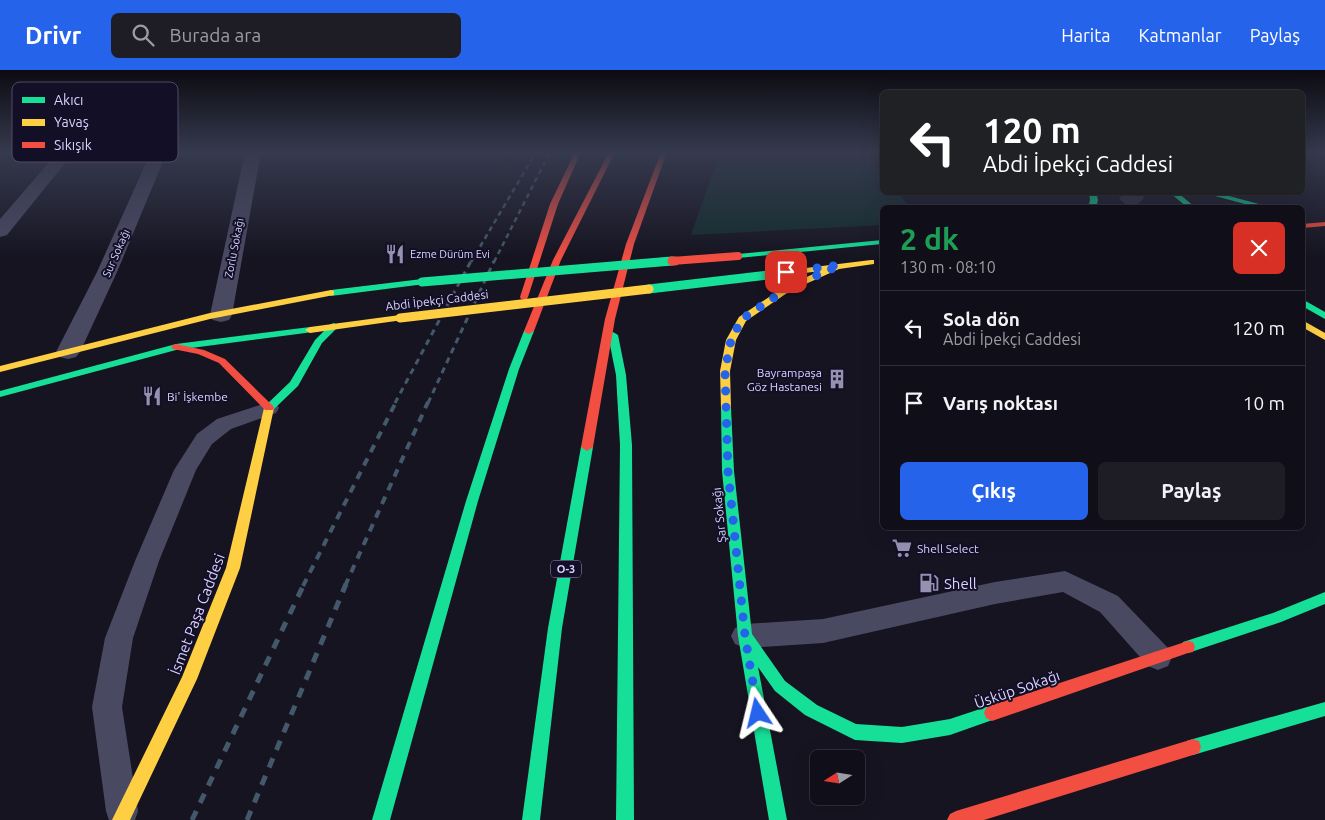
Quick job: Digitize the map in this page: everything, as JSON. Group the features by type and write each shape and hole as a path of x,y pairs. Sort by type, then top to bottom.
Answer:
{"main road":[{"path":"519,315 537,252 559,187"},
{"path":"381,820 472,501 514,370 557,260 594,187"},
{"name":"O-3","path":"531,820 555,628 610,319 630,244 651,187"},
{"path":"1176,195 1188,205"},
{"path":"1216,195 1258,205"},
{"path":"1310,213 1325,212"},
{"path":"1305,226 1325,224"},
{"name":"Abdi İpekçi Caddesi","path":"0,369 318,293 421,288 495,276 880,242"},
{"name":"Abdi İpekçi Caddesi","path":"0,394 176,347 334,326 880,261"},
{"name":"Şar Sokağı","path":"778,820 745,636 728,471 725,371 731,340 742,319 763,303 787,289 840,265"},
{"path":"404,296 421,288"},
{"path":"1305,304 1325,316"},
{"path":"176,347 201,352 222,362 269,408 290,390 322,335 354,312"},
{"path":"610,319 621,375 626,445 624,820"},
{"path":"1305,324 1325,337"},
{"path":"514,370 516,333"},
{"name":"İsmet Paşa Caddesi","path":"122,819 189,679 233,568 269,408"},
{"name":"Üsküp Sokağı","path":"745,636 780,686 811,710 855,732 902,735 950,727 1276,618 1325,598"},
{"path":"956,820 1091,777 1325,709"}],"street":[{"path":"0,231 37,187"},
{"name":"Sur Sokağı","path":"68,352 108,272 144,187"},
{"name":"Zorlu Sokağı","path":"221,315 246,187"}],"lane":[{"path":"122,819 107,707 119,638 147,561 185,470 204,439 224,424 269,408"},
{"path":"745,636 823,631 995,593 1065,581 1109,604 1158,657"}],"green space":[{"path":"708,187 880,187 880,195 900,195 908,205 880,205 880,225 691,235"}],"tunnel":[{"path":"1128,195 1140,205"}],"railway":[{"path":"471,262 515,187"},
{"path":"494,262 532,187"},
{"path":"395,403 471,261"},
{"path":"428,403 494,261"},
{"path":"304,584 396,402"},
{"path":"345,586 428,402"},
{"path":"192,820 304,584"},
{"path":"247,820 346,584"}],"traffic: fast":[{"path":"1093,195 1093,205"},
{"path":"1176,195 1189,205"},
{"path":"1216,195 1258,205"},
{"path":"738,256 880,242"},
{"path":"422,282 672,261"},
{"path":"649,289 768,275"},
{"path":"331,293 422,282"},
{"path":"1305,304 1325,316"},
{"path":"269,408 294,384 318,342 334,326"},
{"path":"0,394 176,347 310,330"},
{"path":"381,820 472,501 514,369 529,331"},
{"path":"613,335 621,375 626,445 625,820"},
{"path":"726,408 728,471 745,636 778,820"},
{"path":"531,820 555,628 587,447"},
{"path":"1188,647 1276,618 1325,598"},
{"path":"745,636 780,686 811,710 855,732 902,735 950,727 992,713"},
{"path":"1193,747 1325,709"}],"traffic: slow":[{"path":"768,275 871,262"},
{"path":"726,408 725,371 731,340 742,319 787,289 840,265"},
{"path":"400,318 649,289"},
{"path":"0,369 210,316 331,293"},
{"path":"310,330 400,318"},
{"path":"1305,325 1325,337"},
{"path":"121,820 189,679 233,568 269,408"}],"traffic: jam":[{"path":"524,297 554,204 562,187"},
{"path":"529,331 557,260 594,187"},
{"path":"587,447 610,319 630,244 651,187"},
{"path":"1305,226 1325,224"},
{"path":"672,261 738,256"},
{"path":"176,347 201,352 222,361 269,408"},
{"path":"992,713 1188,647"},
{"path":"956,820 1193,747"}],"place":[{"name":"Ezme Dürüm Evi","path":"395,254"},
{"name":"Bayrampaşa Göz Hastanesi","path":"837,379"},
{"name":"Bi' İşkembe","path":"152,396"},
{"name":"Shell Select","path":"902,548"},
{"name":"Shell","path":"929,583"}],"route":[{"path":"758,713 745,636 728,471 725,371 731,340 742,319 763,303 787,289 840,265 786,272"}]}
